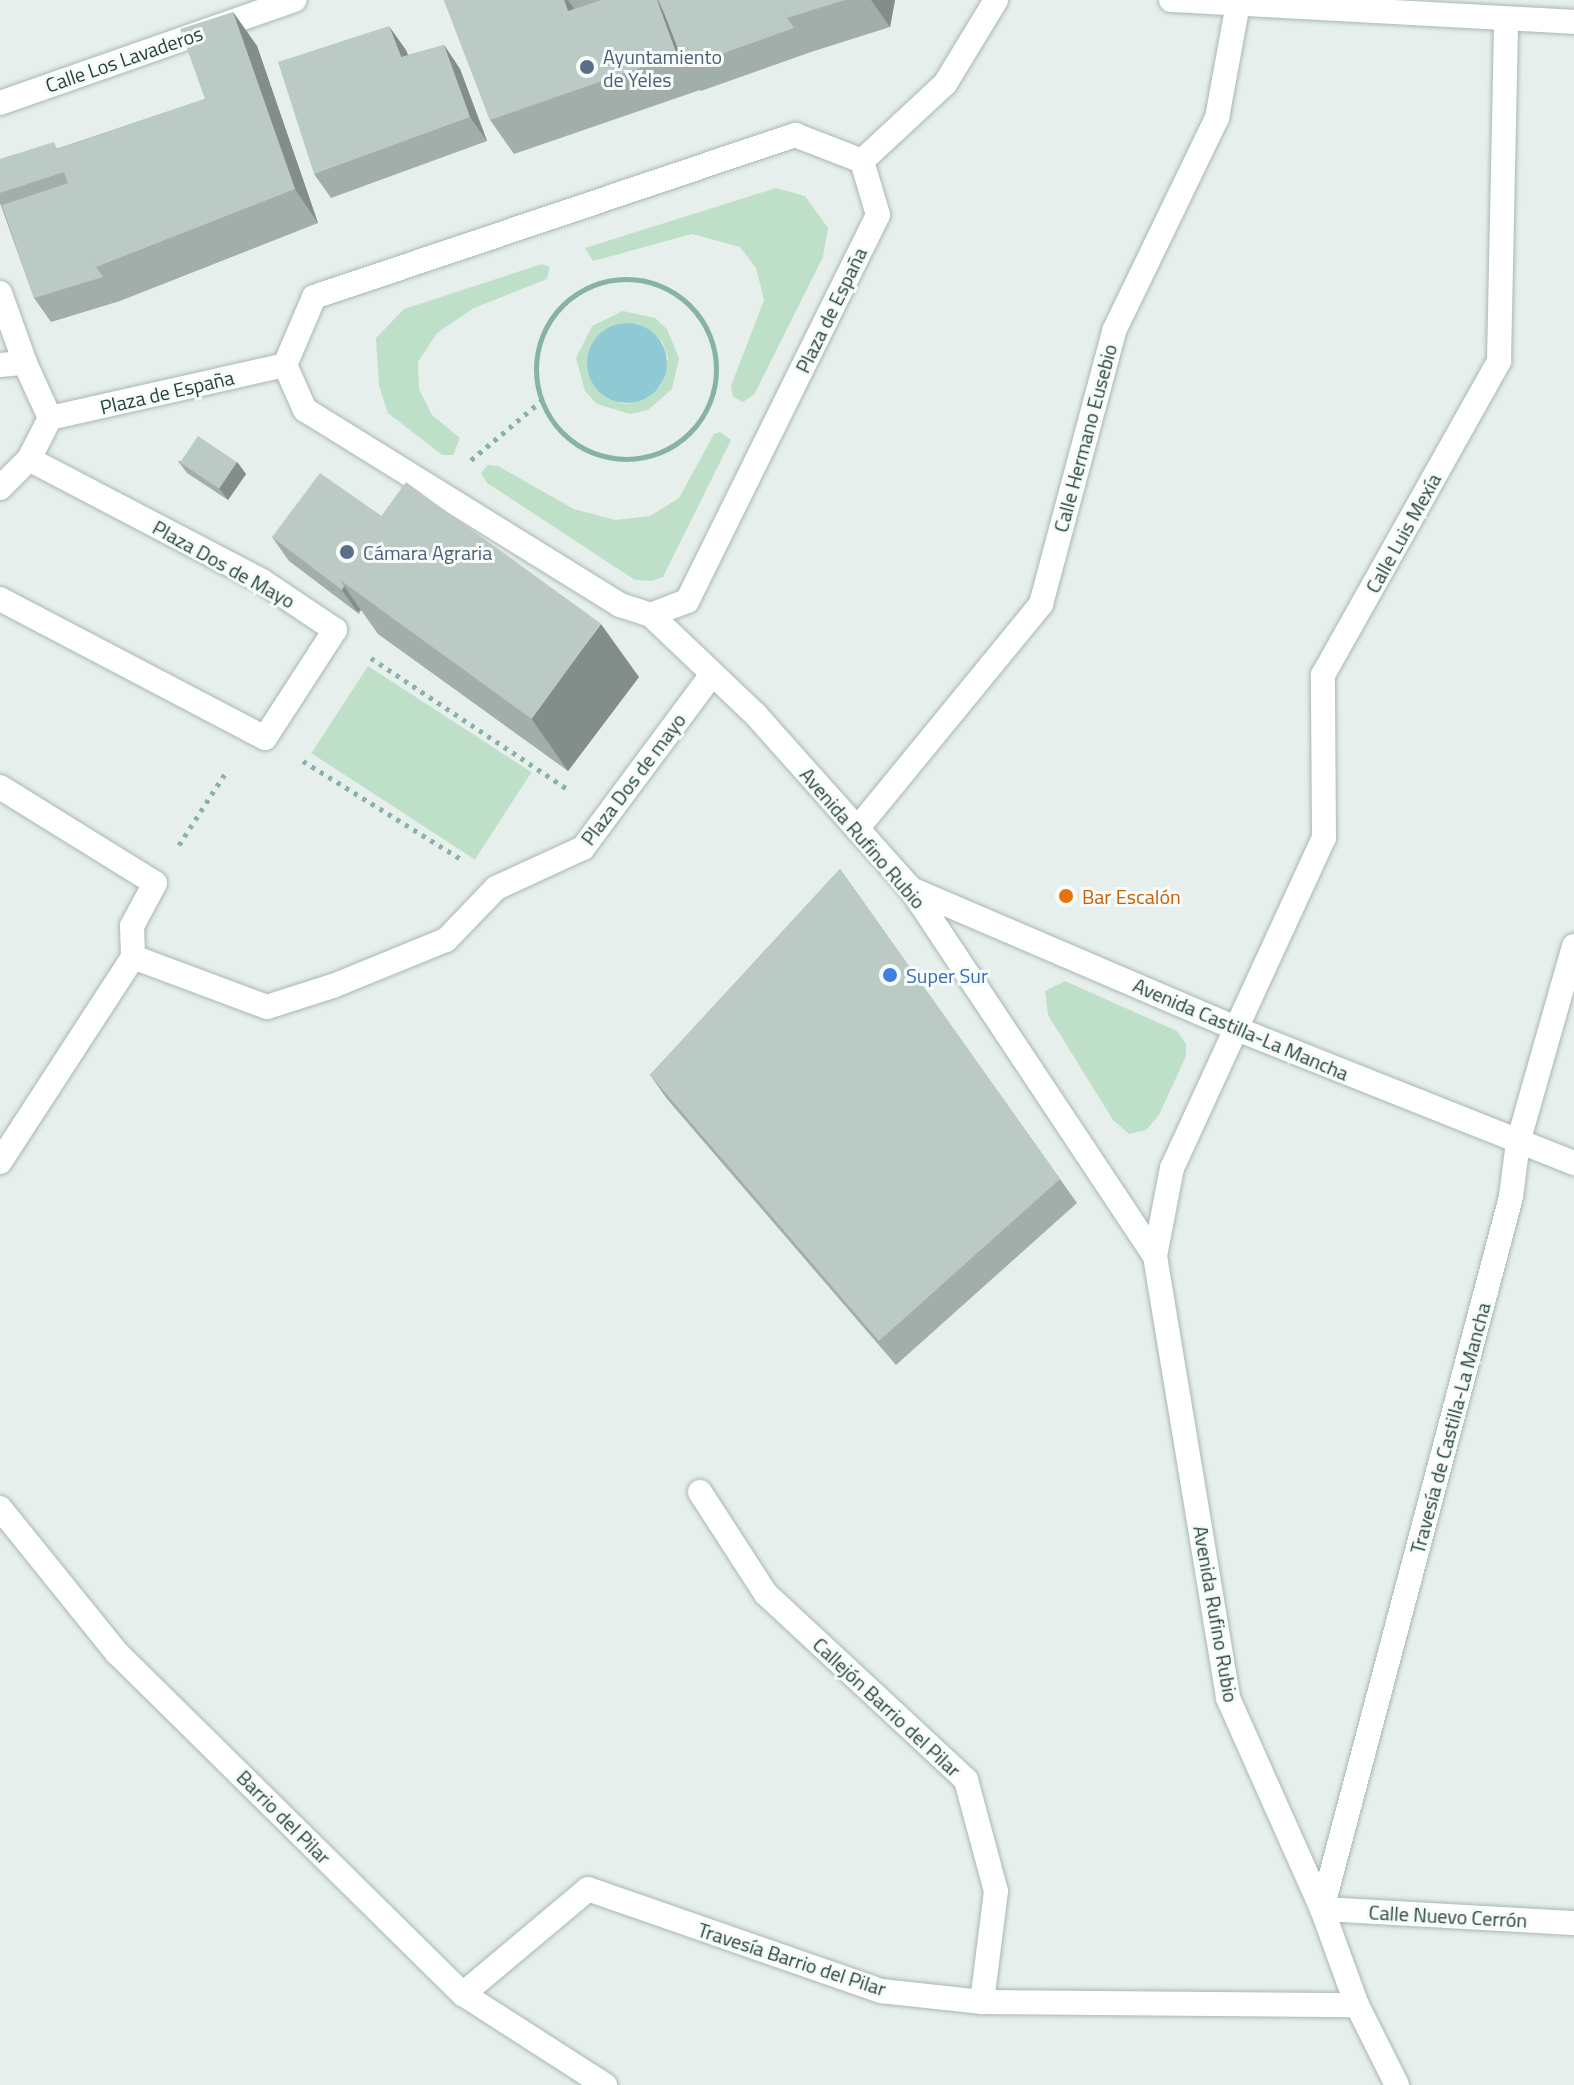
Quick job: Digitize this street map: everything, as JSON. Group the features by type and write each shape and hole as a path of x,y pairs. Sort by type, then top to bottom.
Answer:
{"street":[{"name":"Calle Los Lavaderos","path":"0,103 294,0"},
{"path":"651,615 620,605 305,410 285,365 314,297 795,135 862,161 945,84 996,0"},
{"path":"1171,0 1506,22 1574,22"},
{"name":"Calle Hermano Eusebio","path":"857,829 1041,604 1114,331 1217,118 1238,4"},
{"name":"Calle Luis Mexía","path":"1237,1029 1324,838 1323,675 1499,361 1506,22"},
{"name":"Plaza de España","path":"651,615 687,601 878,215 862,161"},
{"path":"0,293 25,363 50,418 29,459 0,488"},
{"path":"0,365 25,363"},
{"name":"Plaza de España","path":"50,418 285,365"},
{"name":"Plaza Dos de Mayo","path":"29,459 262,581 335,630 265,738 252,731"},
{"path":"0,599 252,731"},
{"name":"Avenida Rufino Rubio","path":"651,615 712,674 911,889 1155,1256"},
{"name":"Plaza Dos de mayo","path":"500,886 583,848 712,674"},
{"path":"0,787 155,883 132,926 133,957 0,1162"},
{"path":"133,957 267,1007 333,986 446,940 500,886"},
{"name":"Avenida Castilla-La Mancha","path":"911,889 1237,1029 1574,1163"},
{"name":"Travesía de Castilla-La Mancha","path":"1322,1909 1511,1197 1518,1142 1574,946"},
{"name":"Avenida Rufino Rubio","path":"1237,1029 1172,1168 1155,1256 1228,1698 1322,1909 1357,2005 1397,2085"},
{"name":"Callejón Barrio del Pilar","path":"700,1492 766,1594 966,1780 996,1891 982,2002"},
{"name":"Barrio del Pilar","path":"0,1508 117,1653 463,1994 605,2085"},
{"name":"Travesía Barrio del Pilar","path":"463,1994 588,1889 881,1991 982,2002 1357,2005"},
{"name":"Calle Nuevo Cerrón","path":"1322,1909 1574,1923"}],"path":[{"path":"632,278 662,285 688,303 707,327 717,356 715,387 704,416 685,438 660,453 632,459 603,456 577,445 555,426 541,401 535,372 538,344 551,318 572,295 601,282 632,278"},
{"path":"365,654 606,816"},
{"path":"155,883 252,731"},
{"path":"297,757 500,886"}],"green space":[{"path":"776,188 805,196 828,228 823,257 754,395 743,402 733,397 731,386 764,300 756,268 740,247 692,234 593,261 585,248"},
{"path":"542,264 550,267 547,279 474,308 437,333 418,362 419,389 432,415 460,438 453,455 442,455 388,413 379,386 376,338 404,309"},
{"path":"623,311 655,318 667,329 679,358 672,389 648,410 630,414 597,404 585,391 576,358 592,326","holes":["619,323 639,325 662,341 668,358 661,386 628,404 619,403"]},
{"path":"720,432 731,440 663,577 651,581 635,580 487,483 481,473 488,465 498,466 574,509 615,520 650,516 679,498 714,434"},
{"path":"368,666 532,772 475,859 311,753"},
{"path":"1065,981 1177,1031 1186,1044 1186,1056 1159,1115 1146,1130 1129,1134 1113,1120 1048,1015 1045,991"}],"water":[{"path":"619,323 635,323 656,334 667,355 667,371 656,392 635,403 619,403 605,397 593,385 587,371 587,355 593,341 605,329"}],"building":[{"name":"Ayuntamiento de Yeles","path":"444,0 564,0 568,11 601,0 657,0 677,55 490,120"},
{"path":"659,0 783,0 787,18 794,28 685,67"},
{"path":"783,0 845,0 787,18"},
{"path":"233,12 295,189 96,267 64,172 0,193 0,159 54,142 57,149 205,99 180,29"},
{"path":"389,26 401,57 444,45 470,117 314,174 278,62"},
{"path":"68,183 96,267 103,277 34,298 2,205"},
{"path":"198,436 237,462 219,489 180,463"},
{"path":"320,473 383,517 340,580 344,586 342,590 272,537"},
{"path":"406,482 601,624 532,719 337,577"},
{"path":"840,869 1060,1179 879,1341 650,1075"}],"place":[{"name":"Ayuntamiento de Yeles","path":"587,67"},
{"name":"Cámara Agraria","path":"347,552"},
{"name":"Bar Escalón","path":"1066,896"},
{"name":"Super Sur","path":"890,975"}]}
